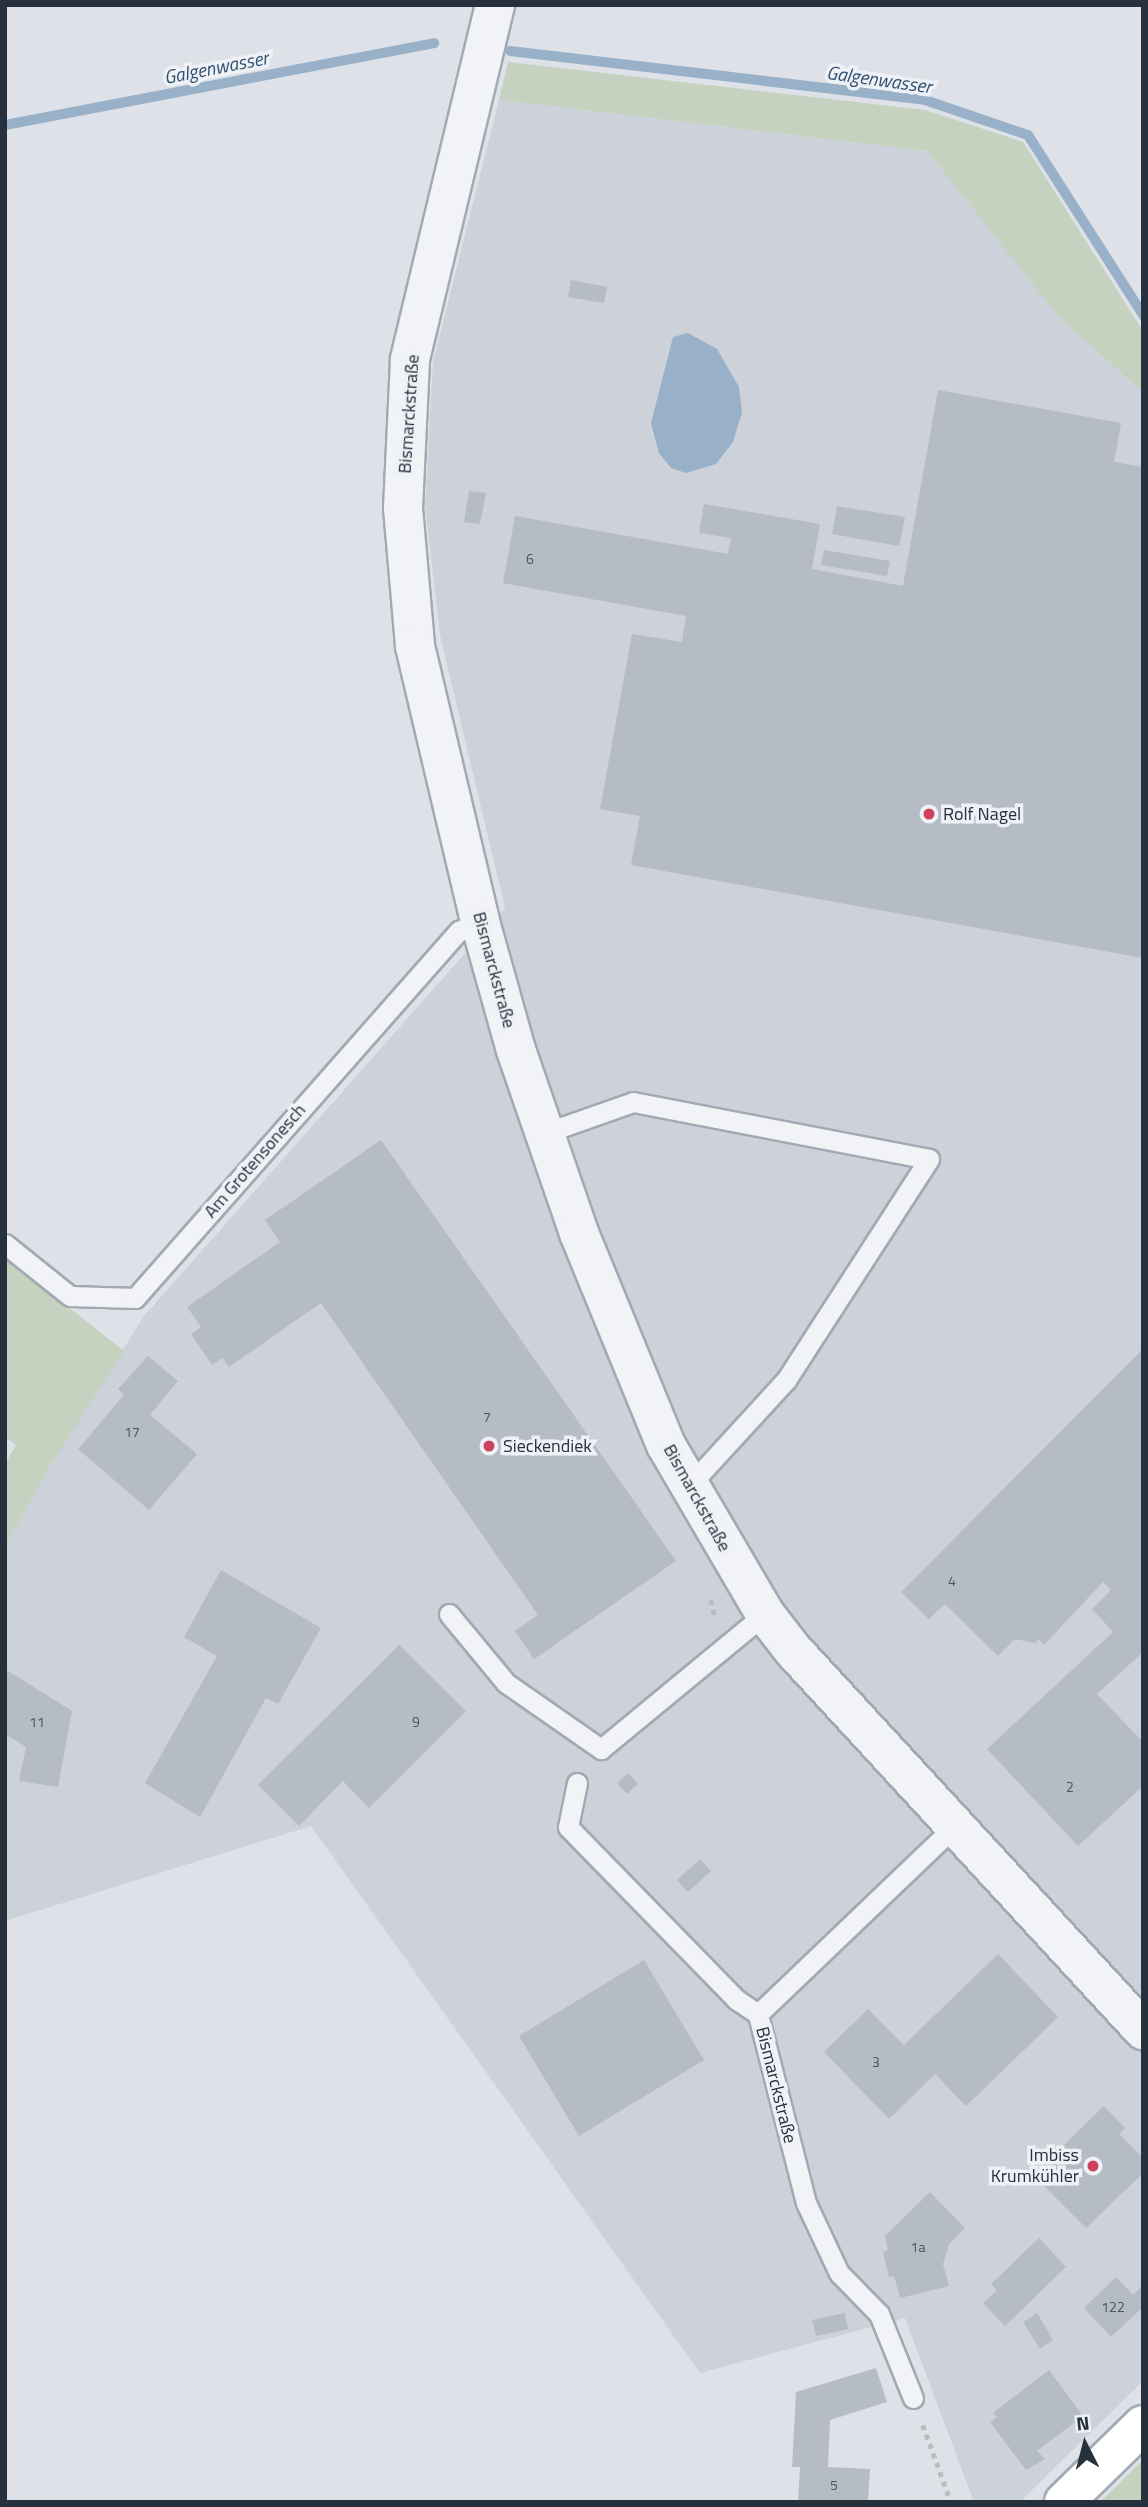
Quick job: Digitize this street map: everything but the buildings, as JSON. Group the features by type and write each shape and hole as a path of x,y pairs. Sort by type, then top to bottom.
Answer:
{"main road":[{"path":"1065,2502 1143,2425"}],"street":[{"name":"Bismarckstraße","path":"495,5 410,360 402,508 415,646 480,922 545,1133 629,1359 690,1486 765,1614 1143,2030"}],"lane":[{"name":"Am Grotensonesch","path":"5,1244 70,1296 135,1298 459,931 480,922"},
{"path":"545,1133 633,1102 929,1159 786,1380 690,1486"},
{"path":"449,1614 506,1683 601,1749 765,1614"},
{"path":"577,1783 568,1827 737,2000 758,2014"},
{"name":"Bismarckstraße","path":"913,2398 879,2314 839,2273 806,2203 758,2014 956,1825"}],"path":[{"path":"913,2398 951,2502"}],"shaded area":[{"path":"499,100 927,151 1056,314 1143,393 1143,2381 1020,2502 974,2502 905,2318 700,2373 311,1826 5,1921 5,1547 50,1466 144,1316 505,908 440,635 425,504 433,362"}],"green space":[{"path":"508,62 925,110 1023,142 1143,331 1143,393 1056,314 927,151 499,100"},
{"path":"5,1257 124,1351 50,1466 5,1547 5,1464 16,1445 5,1437"},
{"path":"1143,2460 1143,2502 1100,2502"}],"water":[{"path":"688,333 717,349 739,387 742,412 733,442 716,464 686,473 671,468 659,453 651,423 673,337"}],"waterway":[{"name":"Galgenwasser","path":"5,125 434,43"},
{"name":"Galgenwasser","path":"510,51 925,100 1028,135 1143,315"}],"place":[{"name":"Rolf Nagel","path":"929,814"},
{"name":"Sieckendiek","path":"489,1446"},
{"name":"Imbiss Krumkühler","path":"1093,2166"}]}
